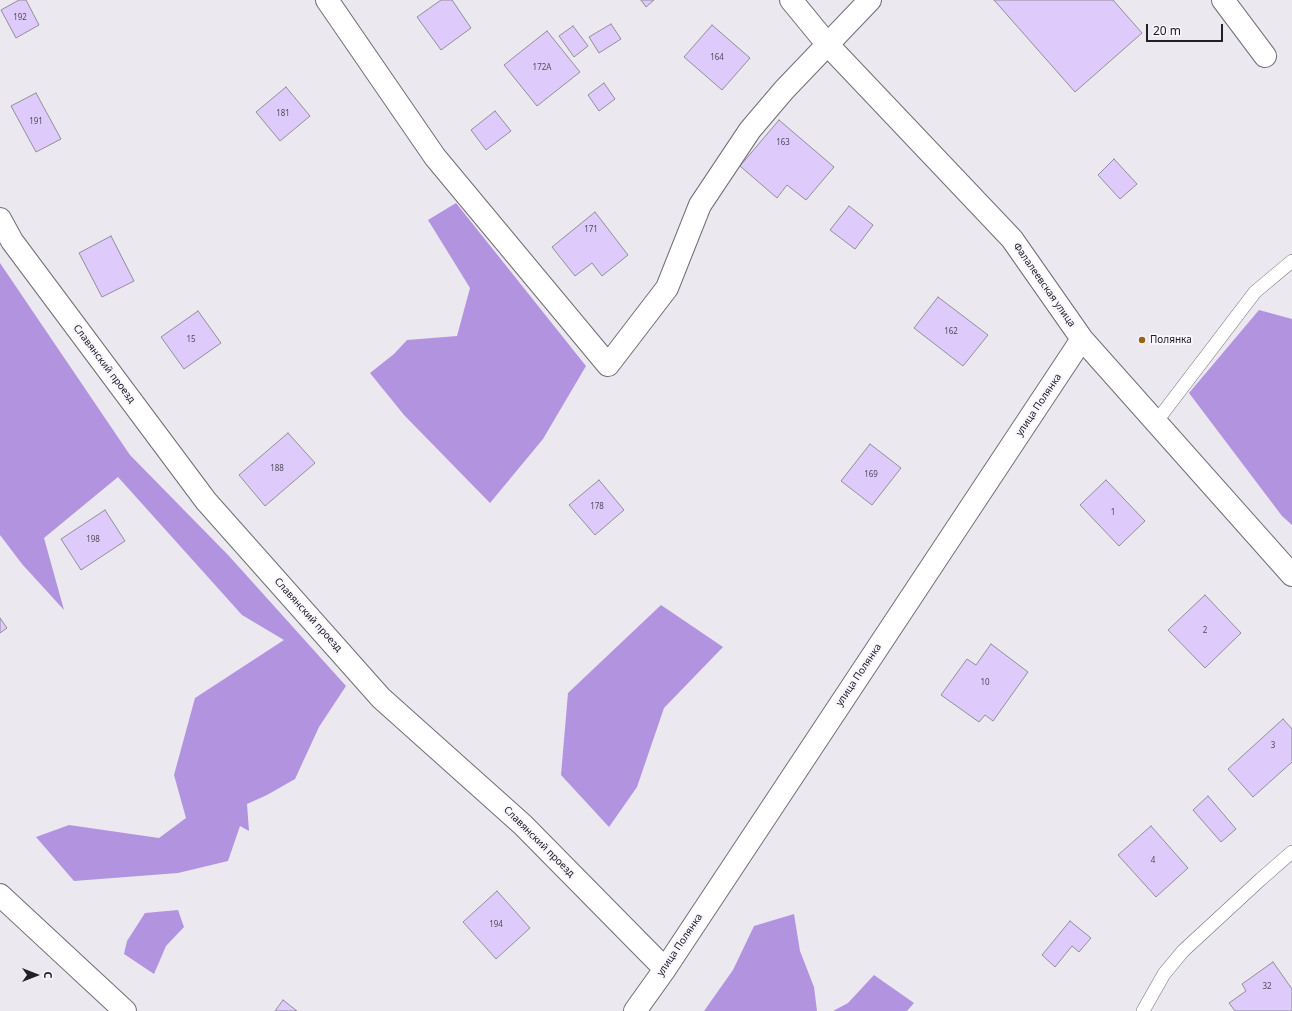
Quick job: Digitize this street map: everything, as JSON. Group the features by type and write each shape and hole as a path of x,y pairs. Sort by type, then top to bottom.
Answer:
{"street":[{"path":"327,0 435,157 608,364 667,288 700,205 750,130 784,90 828,46 870,0"},
{"name":"Фалалеевская улица","path":"791,0 828,46 1012,239 1082,339 1292,575"},
{"path":"1223,0 1265,56"},
{"name":"Славянский проезд","path":"0,219 12,241 211,507 381,698 523,825 664,969"},
{"name":"улица Полянка","path":"635,1011 1082,339"},
{"path":"0,895 125,1011"}],"lane":[{"path":"1156,422 1255,292 1292,261"},
{"path":"1143,1011 1164,974 1183,951 1292,852"}],"shaded area":[{"path":"456,203 586,366 543,439 490,503 404,415 370,373 394,354 407,340 457,336 470,288 428,220"},
{"path":"0,263 130,455 229,556 346,686 319,727 295,779 267,795 247,804 249,831 240,826 228,861 178,873 74,881 36,837 69,825 159,838 186,818 174,775 195,698 284,640 242,615 118,477 44,538 64,610 22,564 0,535"},
{"path":"1259,310 1292,319 1292,525 1282,516 1189,393"},
{"path":"661,605 723,647 664,708 637,787 609,827 561,775 568,693"},
{"path":"178,910 184,927 166,946 154,974 124,954 127,941 145,913"},
{"path":"794,914 800,951 814,987 817,1011 704,1011 733,970 754,926"},
{"path":"874,975 914,1003 907,1011 833,1011 848,1003"}],"building":[{"path":"19,0 26,0 39,25 16,38 1,10"},
{"path":"441,0 452,0 471,28 441,50 417,17"},
{"path":"641,0 654,0 646,7"},
{"path":"994,0 1113,0 1142,33 1075,92"},
{"path":"611,24 621,39 599,53 589,37"},
{"path":"712,25 750,58 722,90 684,57"},
{"path":"573,26 588,46 574,57 559,36"},
{"path":"547,31 580,72 537,106 504,65"},
{"path":"604,83 615,99 599,111 588,95"},
{"path":"286,87 310,116 280,141 256,112"},
{"path":"36,93 61,139 36,152 11,106"},
{"path":"495,111 511,131 486,150 471,130"},
{"path":"779,120 834,167 806,200 787,185 777,198 740,166"},
{"path":"1114,159 1137,184 1120,199 1098,175"},
{"path":"849,206 873,225 855,249 830,230"},
{"path":"595,212 628,255 602,276 592,263 575,276 552,247"},
{"path":"111,236 134,281 102,297 79,253"},
{"path":"938,297 988,335 963,366 914,328"},
{"path":"198,311 221,343 184,369 161,337"},
{"path":"288,433 315,463 265,506 239,475"},
{"path":"870,444 901,468 872,505 841,481"},
{"path":"599,480 624,510 595,535 569,505"},
{"path":"1106,480 1145,521 1119,546 1080,505"},
{"path":"105,510 125,541 81,570 61,539"},
{"path":"1205,595 1241,633 1205,668 1168,630"},
{"path":"0,618 7,628 0,633"},
{"path":"991,644 1028,672 993,721 985,715 979,722 941,695 967,659 976,665"},
{"path":"1283,719 1292,729 1292,762 1253,797 1228,769"},
{"path":"1208,796 1236,829 1221,842 1193,810"},
{"path":"1151,826 1188,868 1156,897 1118,855"},
{"path":"497,891 530,928 496,959 463,922"},
{"path":"1070,921 1091,938 1079,952 1072,946 1055,967 1042,955"},
{"path":"1273,962 1292,989 1292,1011 1235,1011 1229,1003 1246,991 1242,984"},
{"path":"283,1000 297,1011 275,1011"}],"place":[{"name":"Полянка","path":"1142,340"}]}
